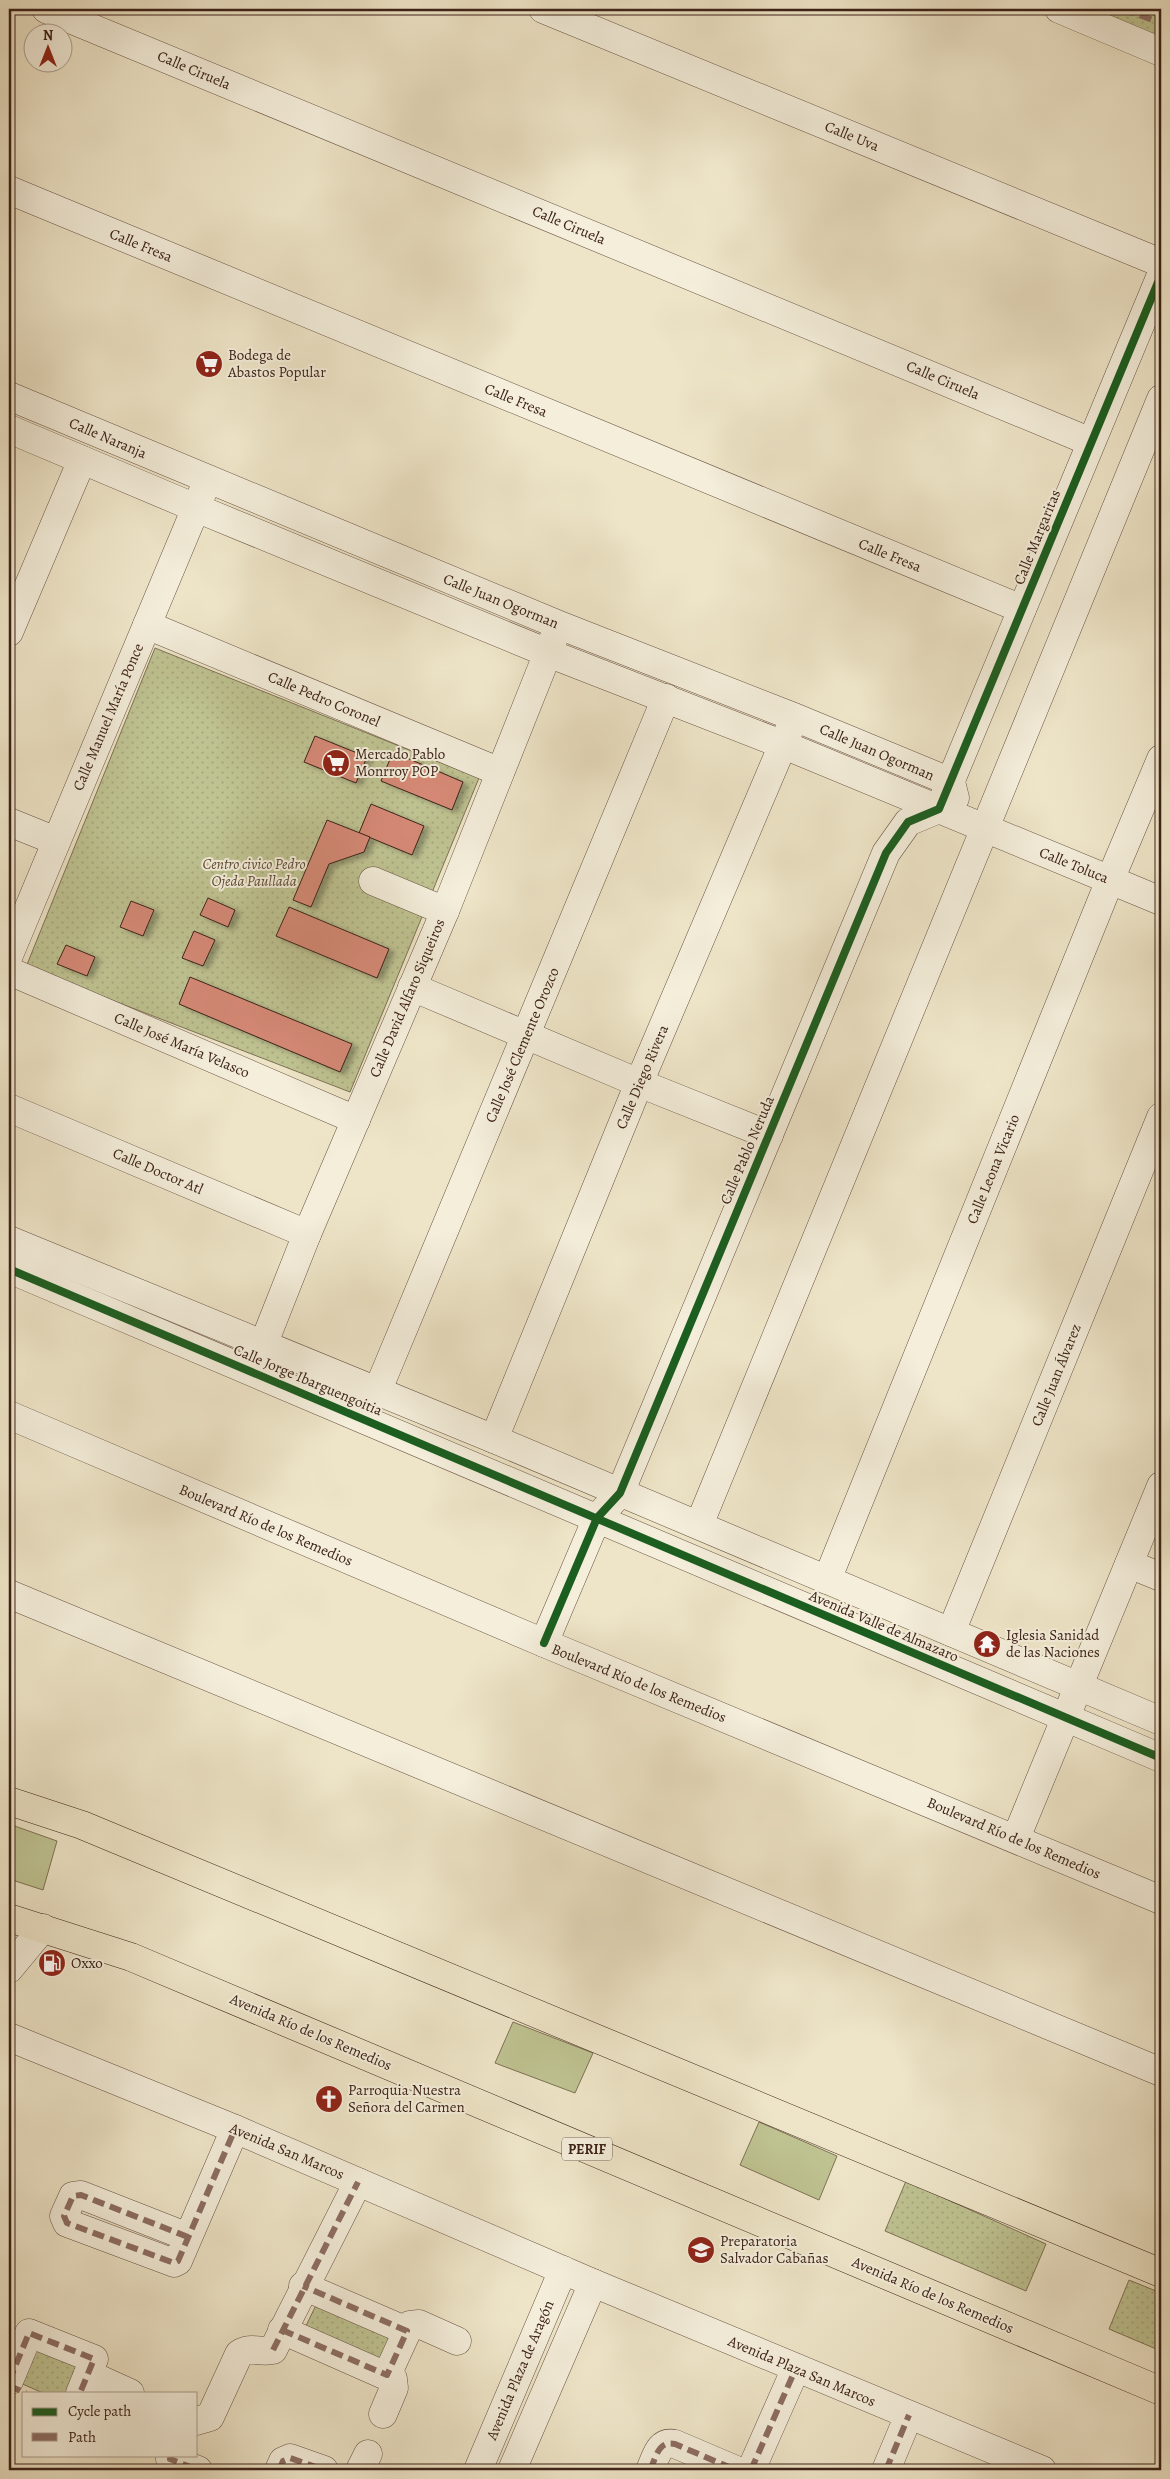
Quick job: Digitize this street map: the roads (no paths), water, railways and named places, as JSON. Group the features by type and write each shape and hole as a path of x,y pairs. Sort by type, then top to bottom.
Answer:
{"highway":[{"path":"9,1800 82,1824 1161,2273"},
{"name":"Avenida Río de los Remedios","path":"9,1918 131,1956 1161,2391"}],"street":[{"name":"Calle Ciruela","path":"46,9 1091,442"},
{"name":"Calle Uva","path":"543,9 1161,263"},
{"path":"1059,9 1161,52"},
{"name":"Calle Fresa","path":"9,190 1022,609"},
{"name":"Calle Margaritas","path":"939,810 1161,274"},
{"name":"Calle Naranja","path":"9,396 207,480"},
{"path":"699,1526 1161,399"},
{"name":"Calle Naranja","path":"9,429 196,508"},
{"path":"9,632 82,460"},
{"name":"Calle Manuel María Ponce","path":"9,955 207,480"},
{"name":"Calle Juan Ogorman","path":"207,480 950,782 955,797 964,812 986,829"},
{"name":"Calle Juan Ogorman","path":"196,508 548,653 784,745 986,829"},
{"name":"Calle Pedro Coronel","path":"147,625 500,772"},
{"name":"Calle David Alfaro Siqueiros","path":"253,1371 307,1234 444,911 560,625"},
{"name":"Calle José Clemente Orozco","path":"377,1392 666,698"},
{"name":"Calle Diego Rivera","path":"494,1439 639,1083 784,745 794,717"},
{"name":"Calle Leona Vicario","path":"827,1580 1110,880 1161,759"},
{"name":"Calle Pablo Neruda","path":"544,1643 597,1518 620,1493 886,853 908,822 939,810"},
{"path":"9,822 56,841"},
{"name":"Calle Toluca","path":"986,829 1161,901"},
{"path":"373,881 444,911"},
{"name":"Calle José María Velasco","path":"9,971 356,1120"},
{"path":"412,987 639,1083 768,1135"},
{"name":"Calle Doctor Atl","path":"9,1108 307,1234"},
{"name":"Calle Juan Álvarez","path":"950,1632 1161,1117"},
{"name":"Calle Jorge Ibarguengoitia","path":"9,1240 263,1346 494,1439 620,1493"},
{"name":"Calle Jorge Ibarguengoitia","path":"9,1269 597,1518"},
{"name":"Boulevard Río de los Remedios","path":"9,1415 544,1643 1161,1900"},
{"path":"1016,1838 1161,1486"},
{"name":"Avenida Valle de Almazaro","path":"620,1493 1161,1721"},
{"name":"Avenida Valle de Almazaro","path":"597,1518 1161,1758"},
{"path":"1130,1564 1161,1577"},
{"path":"9,1594 1161,2072"},
{"path":"9,1969 43,1928"},
{"name":"Avenida San Marcos","path":"10,2042 236,2130 562,2270"},
{"path":"188,2237 236,2130"},
{"path":"198,2420 210,2417 239,2354 249,2349 265,2352 278,2340 303,2286 358,2182"},
{"name":"Avenida Plaza San Marcos","path":"562,2270 1042,2470"},
{"name":"Avenida Plaza de Aragón","path":"478,2470 562,2270"},
{"path":"512,2470 593,2283"},
{"path":"303,2286 407,2331"},
{"path":"387,2375 410,2325 419,2324 457,2341"},
{"path":"9,2381 29,2332 94,2359 84,2384 125,2392"},
{"path":"278,2340 387,2375 393,2379 394,2383 383,2414"},
{"path":"752,2470 796,2368"},
{"path":"9,2386 24,2392"},
{"path":"886,2470 909,2415"},
{"path":"650,2470 661,2446 667,2443 675,2444 736,2470"},
{"path":"172,2456 170,2459 198,2470"},
{"path":"279,2470 283,2461 290,2458 324,2470"}],"place":[{"name":"Bodega de Abastos Popular","path":"209,364"},
{"name":"Mercado Pablo Monrroy POP","path":"336,763"},
{"name":"Iglesia Sanidad de las Naciones","path":"987,1644"},
{"name":"Oxxo","path":"52,1963"},
{"name":"Parroquia Nuestra Señora del Carmen","path":"329,2099"},
{"name":"Preparatoria Salvador Cabañas","path":"701,2250"}],"park label":[{"name":"Centro civico Pedro Ojeda Paullada","path":"254,872"}]}
